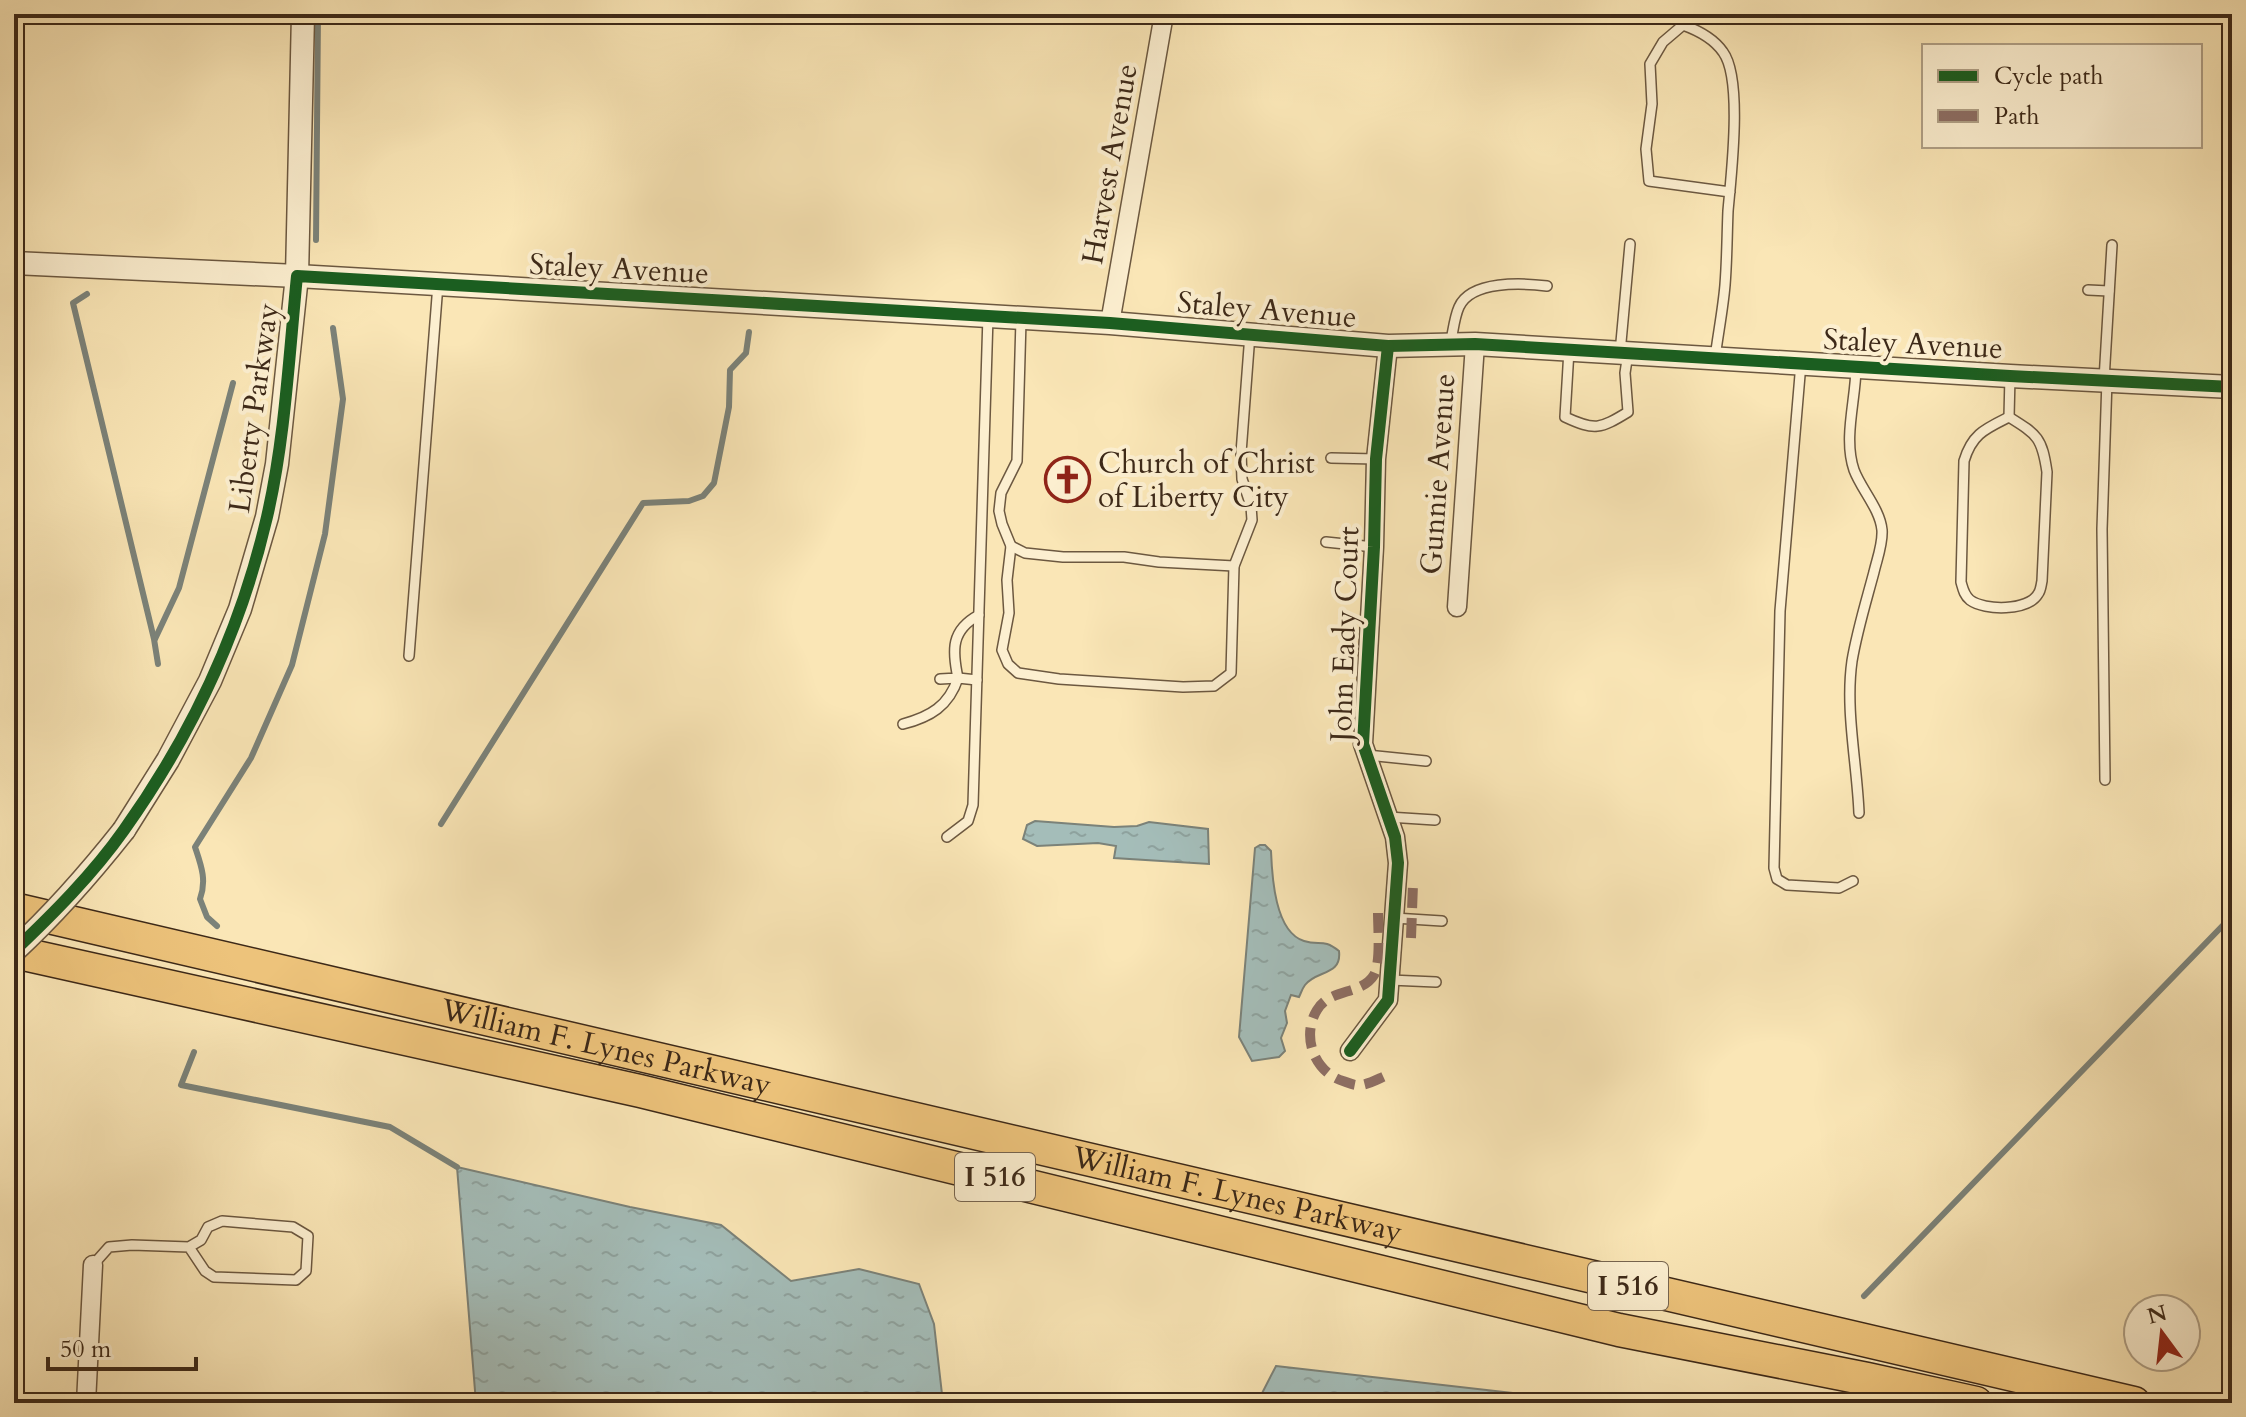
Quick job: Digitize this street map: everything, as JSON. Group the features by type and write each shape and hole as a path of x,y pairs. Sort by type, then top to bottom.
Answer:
{"highway":[{"name":"William F. Lynes Parkway","path":"14,909 2134,1403"},
{"name":"William F. Lynes Parkway","path":"14,951 656,1094 1619,1330 1976,1403"}],"street":[{"name":"Liberty Parkway","path":"14,951 95,867 124,830 189,722 240,609 267,517 277,464 297,276 303,14"},
{"name":"Harvest Avenue","path":"1110,323 1164,14"},
{"name":"Staley Avenue","path":"14,263 297,276 1110,323 1388,346 1475,344 2232,387"},
{"name":"Gunnie Avenue","path":"1457,607 1475,344"},
{"name":"John Eady Court","path":"1350,1051 1388,1000 1398,863 1395,837 1363,744 1376,459 1388,346"},
{"path":"86,1403 93,1265"}],"lane":[{"path":"1715,358 1725,288 1730,192 1734,110 1732,76 1724,52 1698,30 1683,25 1663,42 1650,64 1652,104 1646,149 1649,181 1730,192"},
{"path":"1569,350 1565,417 1588,428 1608,425 1628,412 1624,353 1630,244"},
{"path":"2105,780 2102,529 2112,245"},
{"path":"409,656 438,284"},
{"path":"1450,345 1459,305 1472,293 1489,286 1547,286"},
{"path":"2088,290 2109,291"},
{"path":"947,837 968,821 973,805 988,316"},
{"path":"1021,318 1017,461 1001,493 999,511 1011,546 1007,580 1009,613 1002,650 1008,664 1018,673 1059,679 1214,686 1231,673 1234,566 1252,520 1242,479 1241,453 1250,334"},
{"path":"1801,363 1780,611 1774,868 1777,879 1787,885 1839,888 1853,881"},
{"path":"1856,367 1851,456 1853,468 1880,523 1882,535 1852,664 1852,723 1859,813"},
{"path":"2009,417 2010,376"},
{"path":"2009,417 2035,435 2045,457 2042,581 2038,594 2030,602 2009,607 1983,606 1969,599 1963,592 1961,582 1964,461 1974,438 2009,417"},
{"path":"1331,458 1376,459"},
{"path":"1326,542 1374,547"},
{"path":"1011,546 1025,553 1063,557 1124,557 1234,566"},
{"path":"903,724 925,718 953,696 958,678 954,657 958,632 965,623 979,615"},
{"path":"940,679 977,680"},
{"path":"1367,755 1426,761"},
{"path":"1388,817 1435,820"},
{"path":"1394,918 1442,921"},
{"path":"1390,980 1436,982"},
{"path":"93,1265 109,1247 189,1247 201,1240 208,1227 222,1221 293,1227 308,1236 306,1271 296,1280 214,1277 205,1271 189,1247"}],"water":[{"path":"1035,821 1114,827 1149,822 1208,829 1209,864 1114,858 1116,846 1098,843 1037,846 1023,839 1027,825"},
{"path":"1260,845 1271,851 1277,902 1287,927 1294,936 1304,941 1334,947 1339,951 1339,959 1332,969 1310,980 1299,997 1291,995 1285,1011 1287,1023 1281,1038 1285,1051 1279,1057 1252,1061 1239,1037 1255,848"},
{"path":"457,1167 721,1225 791,1281 859,1269 919,1284 934,1324 943,1403 476,1403"},
{"path":"1276,1366 1539,1396 1553,1403 1257,1403"}],"waterway":[{"path":"316,240 318,14"},
{"path":"87,294 73,303 158,664"},
{"path":"217,926 207,917 200,899 203,879 195,847 251,758 292,665 325,534 343,399 333,328"},
{"path":"441,824 643,503 689,501 703,496 714,483 729,407 730,370 746,353 749,332"},
{"path":"155,639 179,588 233,383"},
{"path":"1864,1296 2232,916"},
{"path":"194,1052 181,1085 390,1127 457,1167"},
{"path":"1773,1403 1781,1396"}],"marked path":[{"path":"1411,938 1413,884"},
{"path":"1378,913 1378,954 1374,975 1362,986 1323,1003 1312,1020 1310,1031 1313,1052 1324,1070 1333,1076 1359,1085 1385,1076"}],"cycle path":[{"path":"14,951 72,893 124,830 192,719 228,640 256,559 273,488 286,397 297,276 1110,323 1388,346 1475,344 2232,387"},
{"path":"1350,1051 1388,1000 1398,863 1395,837 1363,744 1376,459 1388,346"}],"place":[{"name":"Church of Christ of Liberty City","path":"1067,480"}]}
